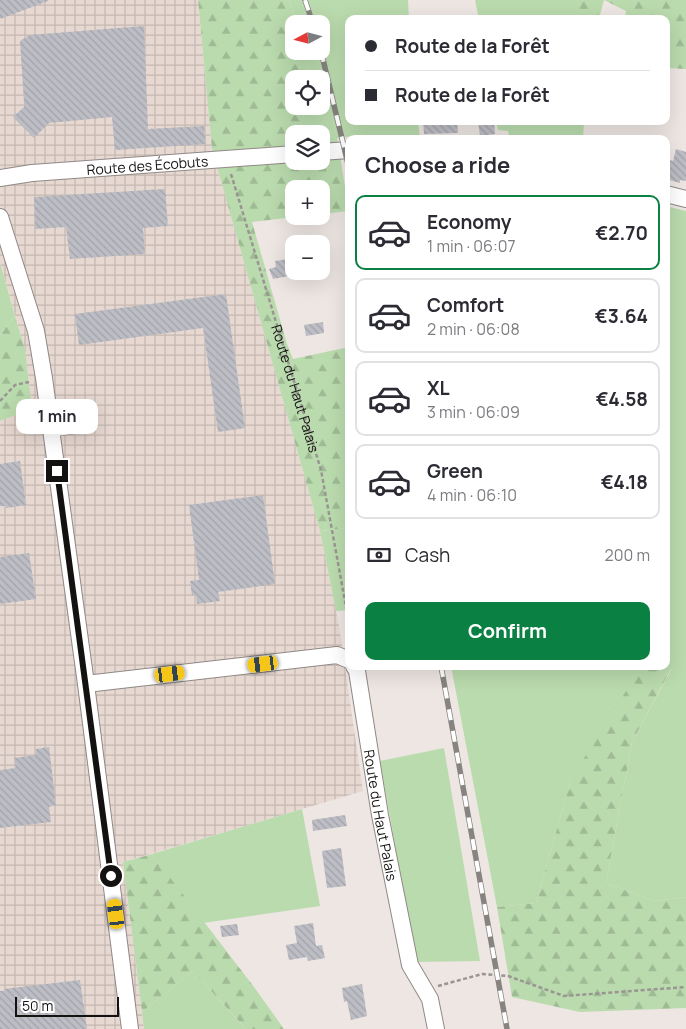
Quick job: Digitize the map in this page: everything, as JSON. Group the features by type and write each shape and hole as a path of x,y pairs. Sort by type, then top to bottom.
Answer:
{"street":[{"path":"330,151 345,150"},
{"name":"Route des Écobuts","path":"0,178 32,173 285,155"},
{"path":"670,195 686,199"},
{"path":"0,217 36,331 44,378 86,684 130,1029"},
{"path":"86,684 337,655 345,658"},
{"name":"Route du Haut Palais","path":"356,670 380,815 410,965 426,991"},
{"path":"426,991 430,999 436,1029"}],"lane":[{"path":"52,432 90,427"}],"path":[{"name":"Route du Haut Palais","path":"226,158 321,470 345,600"},
{"path":"0,401 15,385 44,378"},
{"path":"426,991 438,985 482,974 508,976 564,996 686,987"}],"shaded area":[{"path":"0,0 198,0 212,149 320,531 339,626 363,791 123,862 144,1029 0,1029 0,421 32,409 25,349 0,263"}],"green space":[{"path":"198,0 289,0 294,15 285,15 285,60 306,60 309,70 285,70 285,115 304,115 301,125 285,125 285,170 330,170 330,139 337,138 345,187 345,211 330,213 330,180 285,180 285,218 252,222 293,359 345,348 345,528 320,531 212,149"},
{"path":"289,0 408,0 409,15 345,15 345,125 418,125 420,135 345,135 345,137 330,140 330,125 301,125 304,115 330,115 330,70 309,70 306,60 330,60 330,15 294,15"},
{"path":"475,0 578,0 578,15 478,15"},
{"path":"578,0 604,0 600,15 578,15"},
{"path":"604,0 686,0 686,69 670,68 670,15 626,15 626,11"},
{"path":"497,125 584,125 583,135 509,135 508,131 498,130"},
{"path":"670,207 686,211 686,897 655,901 606,883 632,742 672,668 571,779 536,903 497,907 452,670 670,670"},
{"path":"0,263 15,316 0,335"},
{"path":"15,316 25,349 32,409 0,421 0,335"},
{"path":"345,528 345,610 336,611 320,531"},
{"path":"670,667 672,667 632,742 606,883 655,901 686,897 686,1008 580,1012 512,997 497,907 536,903 571,779 639,670 670,670"},
{"path":"444,748 480,961 416,962 380,761"},
{"path":"302,809 320,906 203,923 152,854"},
{"path":"152,854 284,1029 246,1029 193,971 142,1012 123,862"},
{"path":"193,971 246,1029 144,1029 142,1012"}],"building":[{"path":"0,0 48,0 48,1 0,19"},
{"path":"144,26 148,129 204,126 206,144 115,150 112,117 49,123 34,138 13,117 24,107 20,41 30,35"},
{"path":"423,125 457,125 458,133 424,134"},
{"path":"479,125 494,125 495,134 480,135"},
{"path":"676,149 686,152 686,181 680,180 680,183 670,180 670,160 673,161"},
{"path":"165,189 168,226 143,228 145,254 70,259 66,227 35,229 34,197"},
{"path":"285,259 285,277 273,279 269,269 276,267 275,261"},
{"path":"226,294 245,428 218,432 203,328 79,345 75,314"},
{"path":"323,322 324,333 306,336 304,325"},
{"path":"20,461 26,505 6,508 6,506 0,506 0,464"},
{"path":"263,495 275,584 218,592 220,601 197,604 196,595 192,596 190,581 199,580 189,505"},
{"path":"29,553 36,599 0,604 0,557"},
{"path":"49,747 56,805 49,807 51,822 0,828 0,770 16,768 14,758 36,755 36,749"},
{"path":"345,815 347,826 313,831 312,820"},
{"path":"341,848 346,886 327,888 322,851"},
{"path":"313,923 316,946 322,945 325,958 308,961 307,957 289,960 286,945 297,943 294,926"},
{"path":"237,924 239,935 222,937 220,926"},
{"path":"80,980 87,1029 0,1029 0,991"},
{"path":"362,984 367,1016 351,1020 347,1001 344,1002 342,988"}],"railway":[{"path":"305,0 310,15"},
{"path":"323,60 345,151"},
{"path":"442,670 507,1029"}],"route":[{"path":"57,471 111,876"}]}
